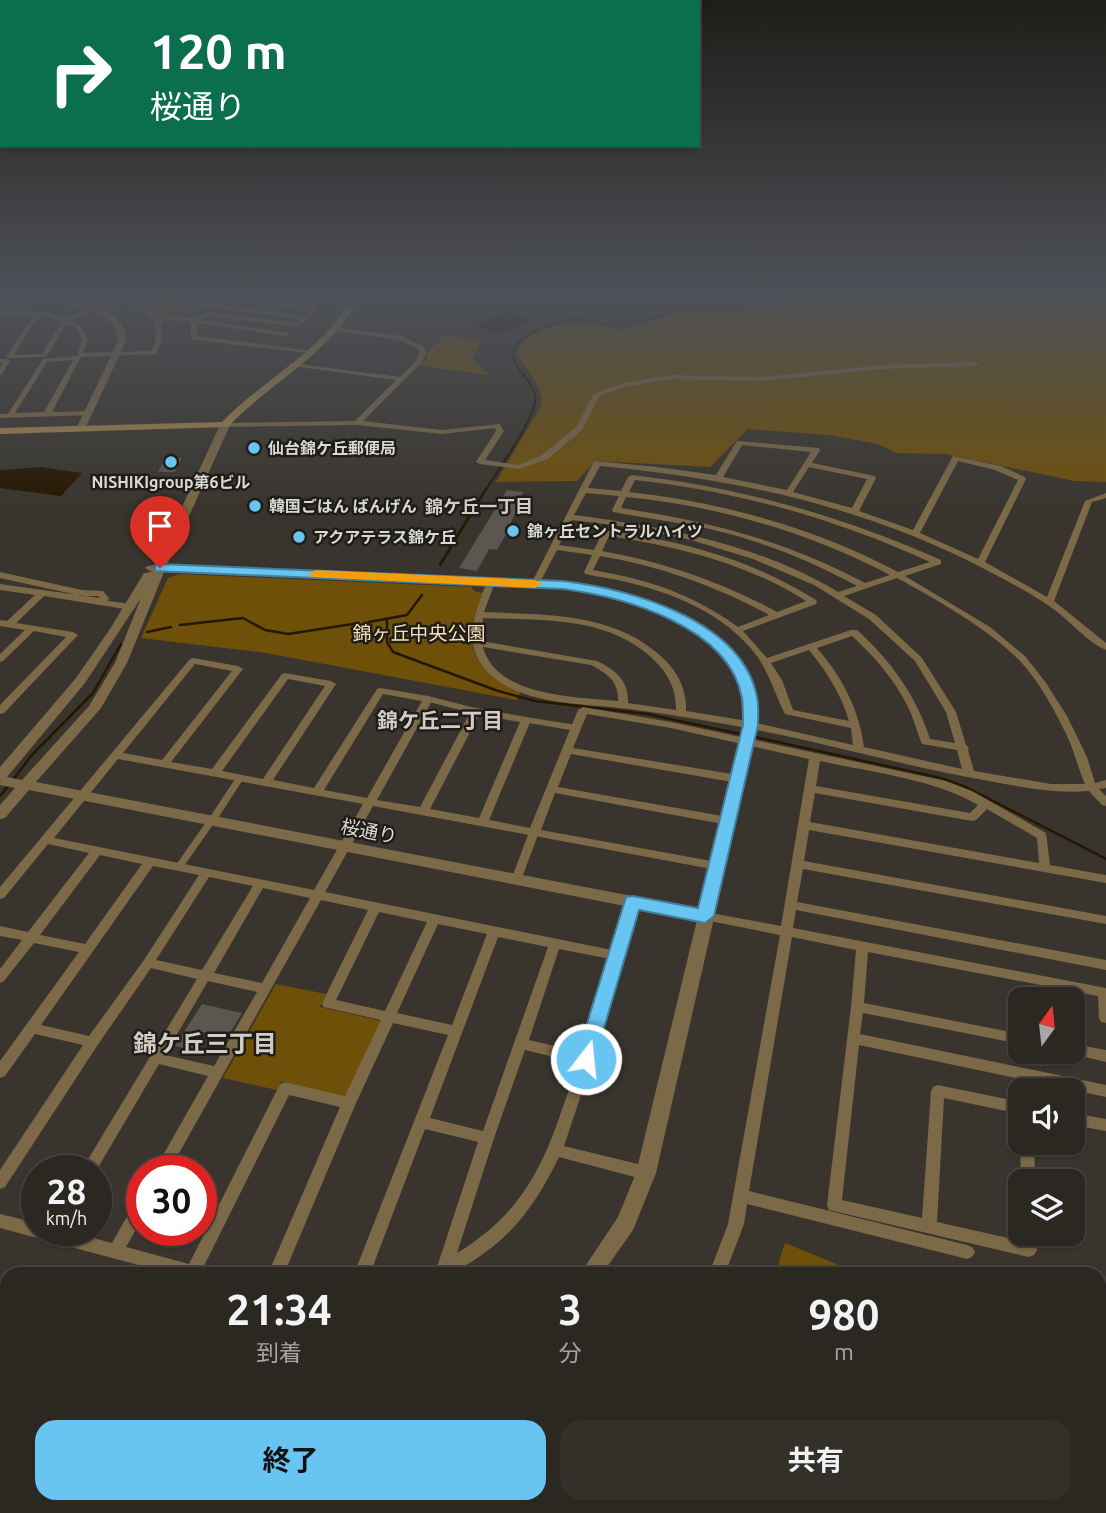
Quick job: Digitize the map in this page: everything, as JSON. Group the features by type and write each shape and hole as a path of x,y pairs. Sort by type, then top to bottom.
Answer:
{"main road":[{"path":"221,425 238,401 280,369"},
{"path":"0,431 221,425 285,369"}],"street":[{"path":"10,416 40,369"},
{"path":"47,414 73,369"},
{"path":"81,429 110,369"},
{"path":"330,369 401,379"},
{"path":"357,423 412,369"},
{"path":"0,814 22,785 94,708 121,663 155,568 221,425 357,423 442,432 497,426 500,431 480,462 519,467 545,457 579,428 596,395 624,384 688,376 778,378 867,369"},
{"path":"0,416 88,413"},
{"path":"719,476 740,443 816,450 790,491"},
{"path":"916,533 956,458 1012,474 1022,479 980,563"},
{"path":"534,584 597,463 719,476 790,491 855,510 916,533 980,563 1049,602 1106,647"},
{"path":"808,464 872,478 855,510"},
{"path":"837,595 938,562 858,527 733,491 632,477 616,510 691,522 759,540 807,558 864,586"},
{"path":"584,490 693,503 769,521 846,548 902,574 1002,641 1028,666 1077,745 1084,760 1090,789 1106,802"},
{"path":"1049,602 1089,501 1106,495"},
{"path":"569,517 646,527 721,544 778,563 837,595 891,635 920,664 940,691 964,748 969,775"},
{"path":"737,630 813,603 756,571 663,543 606,533 588,572 670,592 713,612 737,630 768,661 781,685 789,712 856,726"},
{"path":"553,547 639,559 691,574 735,592 776,615"},
{"path":"155,568 534,584 622,594 664,609 693,625 734,663 749,697 748,734 738,779 646,1173 626,1223 595,1267"},
{"path":"0,779 63,705 155,568"},
{"path":"0,576 100,593 105,598 102,603"},
{"path":"491,582 475,627 480,654 495,674 530,692 681,714 815,757 942,784 986,804 1042,836 1045,869"},
{"path":"0,587 131,607"},
{"path":"5,623 42,593"},
{"path":"478,615 570,620 603,627 627,637 653,653 670,672 679,688 681,714"},
{"path":"0,711 73,635 5,623"},
{"path":"0,659 32,628"},
{"path":"768,661 853,632 871,646 904,687 922,724 926,742 964,748"},
{"path":"476,643 594,663 621,681 623,704"},
{"path":"811,646 842,690 856,726 859,750"},
{"path":"0,895 193,661 238,669 164,764"},
{"path":"215,773 285,676 331,684 266,783"},
{"path":"317,792 380,691 576,728"},
{"path":"170,1155 428,699"},
{"path":"518,875 583,710 859,750 969,775 1058,789 1090,789 1106,784"},
{"path":"423,812 476,711"},
{"path":"482,823 526,720"},
{"path":"566,750 738,779"},
{"path":"117,755 717,866"},
{"path":"720,1267 736,1224 788,932 815,757"},
{"path":"179,867 240,778"},
{"name":"桜通り","path":"0,779 705,916"},
{"path":"551,789 728,821"},
{"path":"810,789 972,817 986,804"},
{"path":"804,825 1106,880"},
{"path":"46,840 616,956"},
{"path":"0,978 97,851"},
{"path":"0,1072 150,861"},
{"path":"798,864 1106,920"},
{"path":"0,1182 206,873"},
{"path":"98,1155 260,884"},
{"path":"449,1267 480,1249 519,1215 540,1185 586,1059 633,902"},
{"path":"792,905 1106,965"},
{"path":"374,908 328,1003 456,1031"},
{"path":"705,916 1105,993 1106,1018"},
{"path":"279,1267 349,1103 434,920"},
{"path":"0,931 88,949"},
{"path":"365,1267 494,932"},
{"path":"442,1267 555,944"},
{"path":"862,946 834,1205 1008,1245"},
{"path":"148,963 265,989"},
{"path":"857,1007 1008,1037"},
{"path":"32,1028 92,1042"},
{"path":"853,1038 1106,1091"},
{"path":"521,1044 586,1059"},
{"path":"1085,1052 1106,1056"},
{"path":"156,1058 217,1073"},
{"path":"199,1267 285,1088 349,1103"},
{"path":"929,1227 938,1091 1008,1106"},
{"path":"1085,1121 1106,1125"},
{"path":"421,1122 488,1138"},
{"path":"555,1150 646,1173"},
{"path":"741,1196 967,1252"},
{"path":"0,1221 21,1226"},
{"path":"115,1252 126,1232"},
{"path":"95,1246 173,1267"},
{"path":"1012,1246 1029,1250 1029,1246"}],"green space":[{"path":"440,369 482,369 489,375"},
{"path":"527,369 1106,369 1106,482 1075,481 945,454 896,453 878,444 829,435 748,429 710,467 595,461 577,481 496,482 541,406 537,384"},
{"name":"錦ヶ丘中央公園","path":"179,574 472,587 474,591 483,593 472,626 475,653 490,674 521,691 516,700 266,653 141,638 168,578"},
{"path":"276,984 326,994 320,1007 382,1021 353,1092 342,1096 281,1081 277,1090 223,1078"},
{"path":"785,1243 844,1267 777,1267"}],"shaded area":[{"path":"41,467 82,473 61,496 0,488 0,470"}],"building":[{"name":"NISHIKIgroup第6ビル","path":"165,458 182,458 175,472 158,472"},
{"name":"錦ヶ丘セントラルハイツ","path":"507,490 523,492 521,495 524,496 510,524 517,525 513,533 510,537 505,536 497,550 489,549 477,571 459,568"},
{"path":"202,1004 242,1013 227,1038 203,1032 192,1050 175,1046"}],"waterway":[{"path":"485,491 524,429 535,404 533,389 519,369"},
{"path":"440,565 486,489"},
{"path":"369,622 407,615 422,595"},
{"path":"180,625 243,618 265,630 288,634 359,623"},
{"path":"387,620 387,642 393,652 498,691 535,701 647,714 745,735"},
{"path":"147,632 171,627"},
{"path":"13,780 30,757 93,693 121,644"},
{"path":"755,737 941,778 968,788 1106,859"},
{"path":"0,796 9,785"}],"slow traffic":[{"path":"316,574 535,584"}],"place":[{"name":"仙台錦ケ丘郵便局","path":"254,448"},
{"name":"NISHIKIgroup第6ビル","path":"171,462"},
{"name":"韓国ごはん ばんげん","path":"255,506"},
{"name":"錦ヶ丘セントラルハイツ","path":"513,531"},
{"name":"アクアテラス錦ケ丘","path":"299,537"}],"district":[{"name":"錦ケ丘一丁目","path":"479,507"},
{"name":"錦ケ丘二丁目","path":"440,721"},
{"name":"錦ケ丘三丁目","path":"205,1044"}],"route":[{"path":"160,568 563,585 603,590 664,609 693,625 727,653 740,674 749,697 751,725 705,916 633,902 586,1059"}]}
